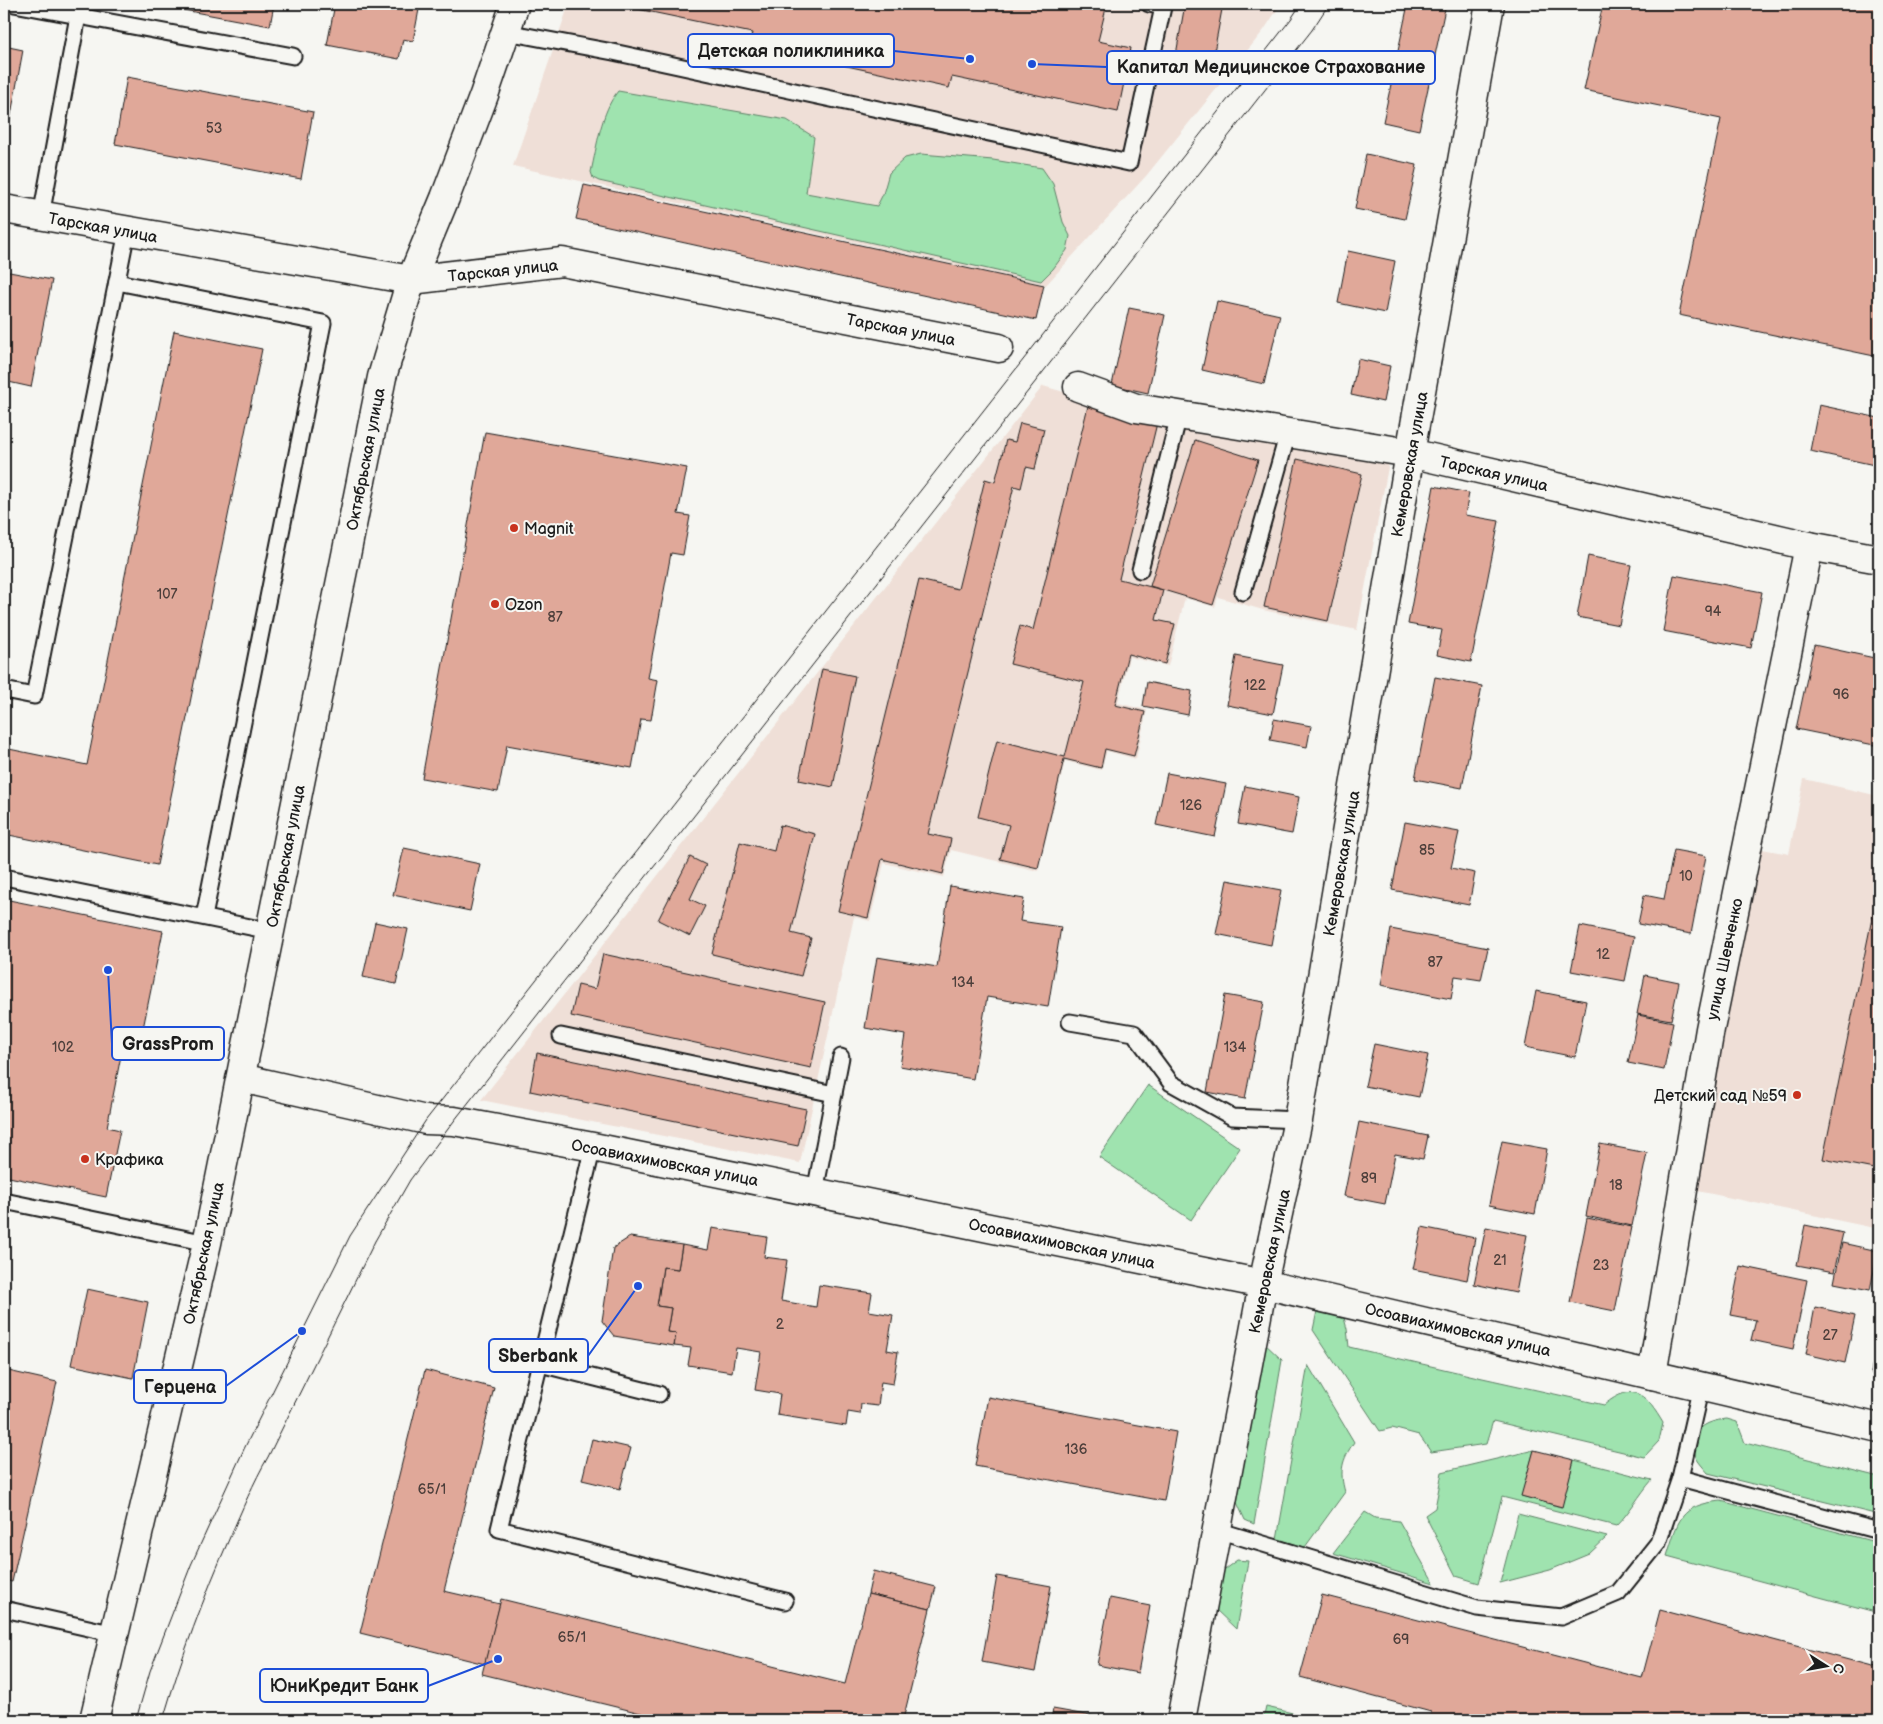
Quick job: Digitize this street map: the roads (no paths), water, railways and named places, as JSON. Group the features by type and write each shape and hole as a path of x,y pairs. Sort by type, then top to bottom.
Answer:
{"street":[{"name":"Октябрьская улица","path":"94,1720 207,1243 382,377 411,280 448,188 515,4"},
{"name":"Кемеровская улица","path":"1181,1720 1263,1284 1298,1120 1410,453 1490,4"},
{"name":"Тарская улица","path":"4,209 411,280 562,262 1000,348"},
{"name":"Тарская улица","path":"1078,387 1136,408 1410,453 1809,546 1879,559"},
{"name":"улица Шевченко","path":"1652,1375 1710,1029 1809,546"},
{"name":"Осоавиахимовская улица","path":"240,1078 426,1120 454,1120 593,1147 1263,1284 1879,1428"}],"lane":[{"path":"14,4 293,56"},
{"path":"506,32 623,54 1129,163 1163,7 1149,4"},
{"path":"41,216 78,16"},
{"path":"4,690 34,696 127,231"},
{"path":"118,282 324,323 204,918"},
{"path":"1140,570 1179,415"},
{"path":"1243,592 1288,434"},
{"path":"4,877 270,931"},
{"path":"1070,1022 1134,1033 1171,1083 1232,1117 1298,1120"},
{"path":"561,1036 834,1094"},
{"path":"814,1192 841,1057"},
{"path":"593,1147 499,1529 786,1600"},
{"path":"4,1201 207,1243"},
{"path":"540,1364 659,1394"},
{"path":"1217,1530 1477,1608 1561,1617 1618,1594 1658,1543 1680,1478 1700,1386"},
{"path":"1680,1478 1879,1531"},
{"path":"4,1609 115,1634"}],"tram line":[{"path":"136,1720 150,1671 191,1565 244,1449 350,1236 426,1120 1301,4"},
{"path":"163,1720 202,1604 257,1477 375,1241 410,1180 454,1121 1312,30 1329,4"}],"place":[{"name":"Детская поликлиника","path":"970,59"},
{"name":"Капитал Медицинское Страхование","path":"1032,64"},
{"name":"Magnit","path":"514,528"},
{"name":"Ozon","path":"495,604"},
{"name":"GrassProm","path":"108,970"},
{"name":"Детский сад №59","path":"1797,1095"},
{"name":"Крафика","path":"85,1159"},
{"name":"Sberbank","path":"638,1286"},
{"name":"Герцена","path":"302,1331"},
{"name":"ЮниКредит Банк","path":"498,1659"}]}
